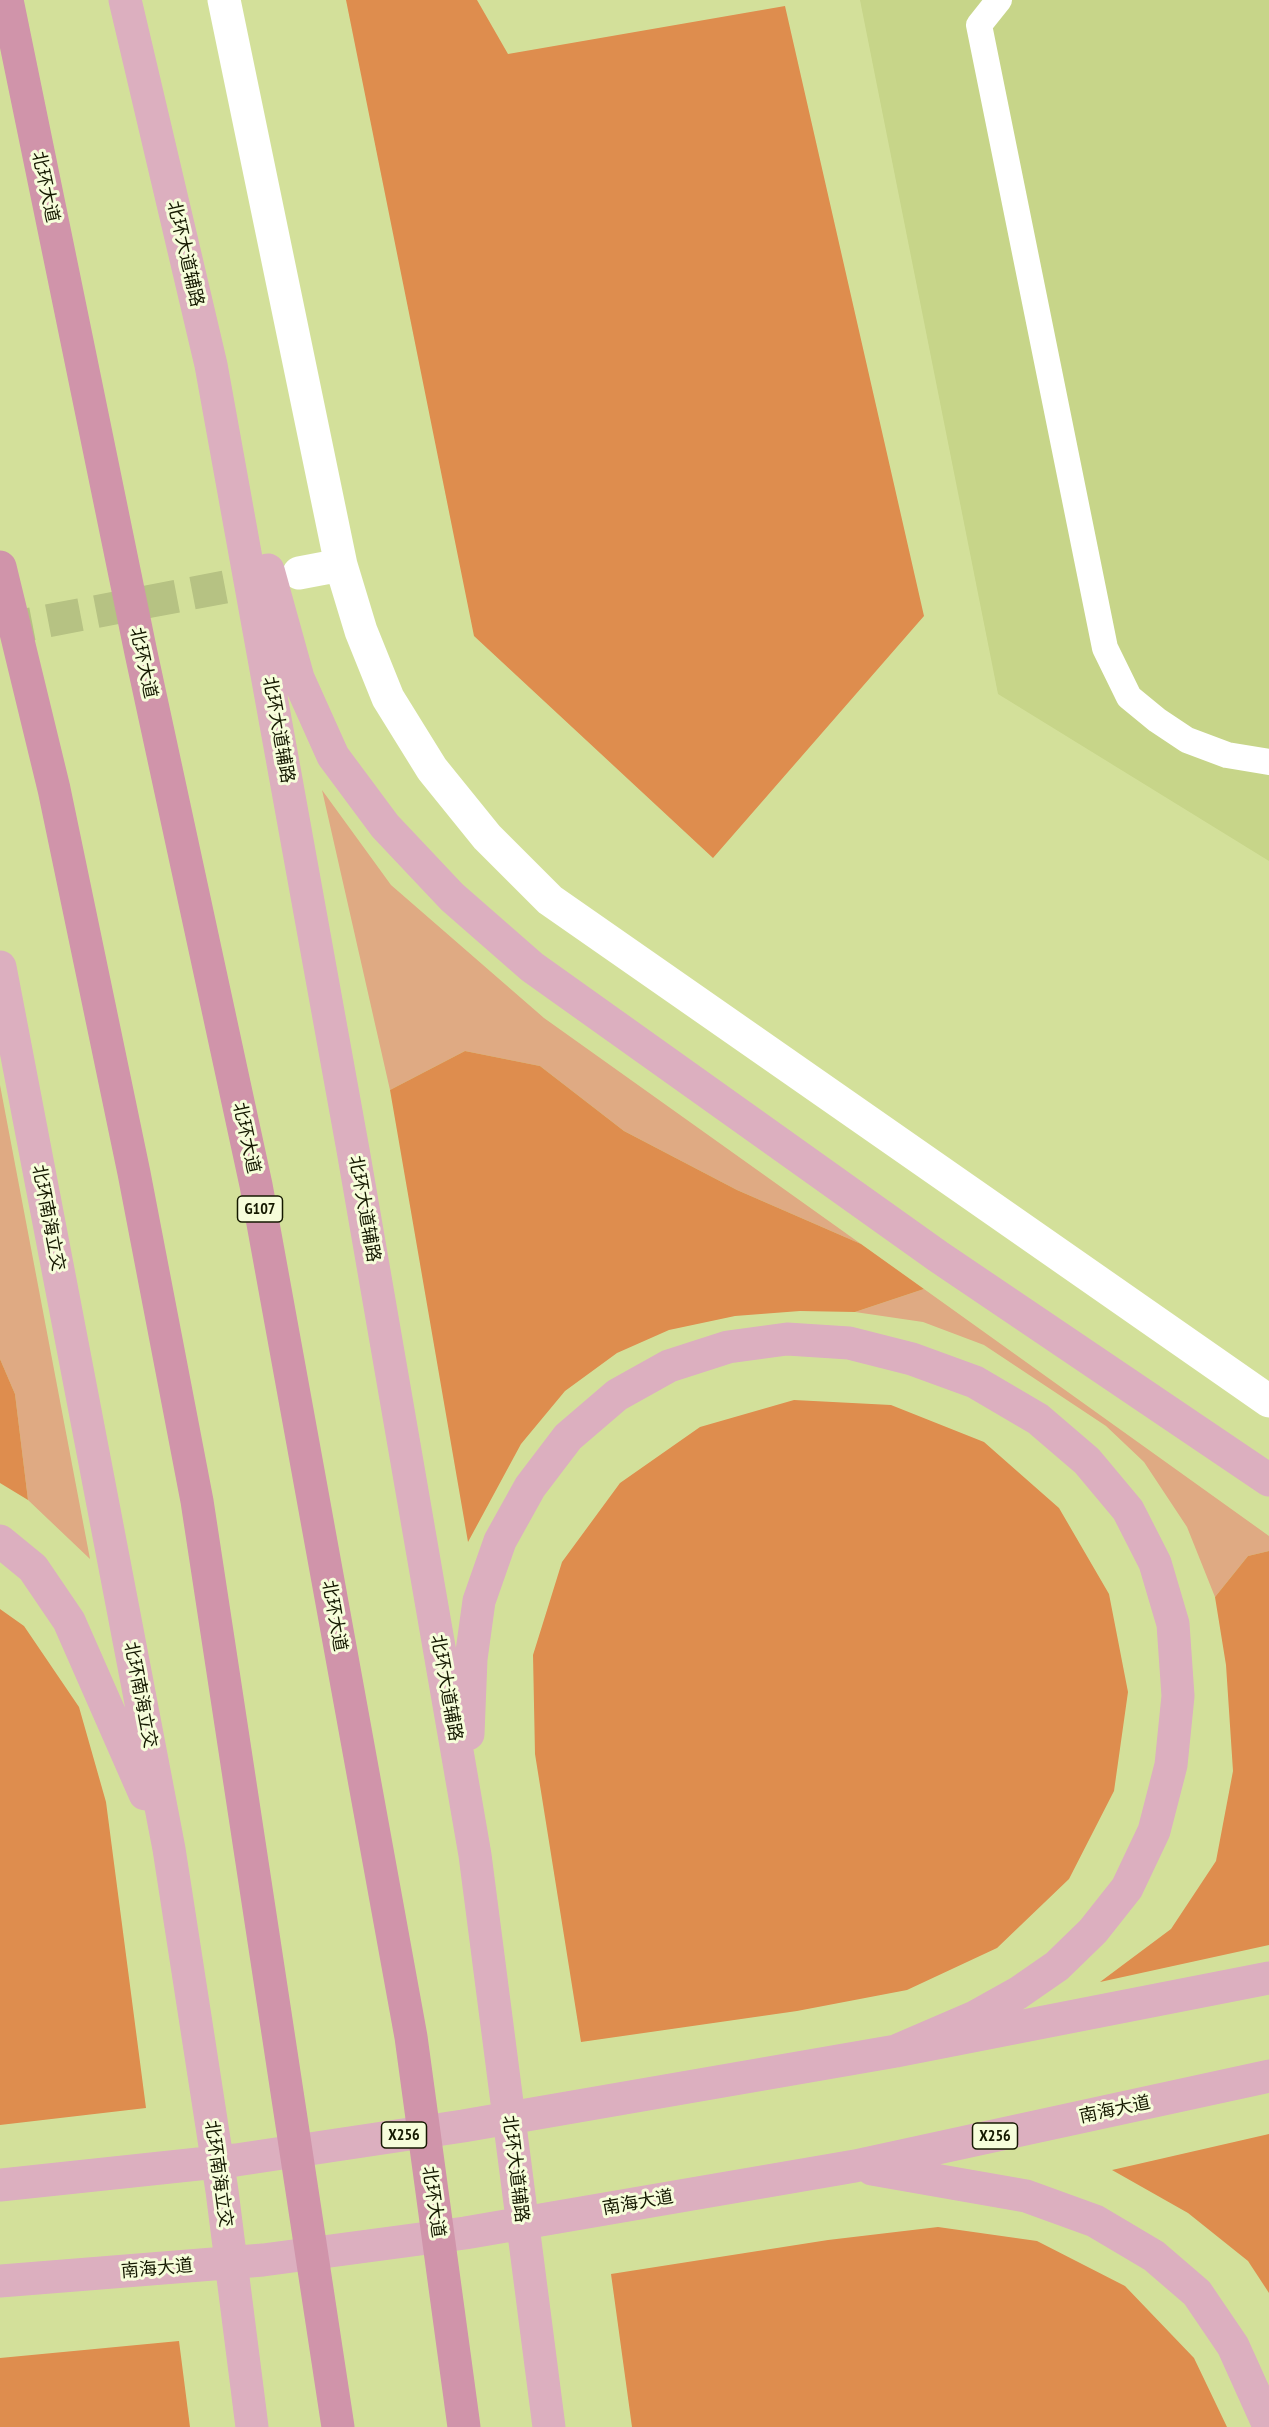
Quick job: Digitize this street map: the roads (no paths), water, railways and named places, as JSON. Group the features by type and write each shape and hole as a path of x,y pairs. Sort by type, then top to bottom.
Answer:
{"highway":[{"name":"北环大道","path":"7,0 143,665 256,1185 411,2037 464,2427"},
{"path":"0,567 54,789 134,1173 197,1501 338,2427"}],"main road":[{"name":"北环大道辅路","path":"125,0 211,365 356,1162 475,1855 549,2427"},
{"path":"211,365 298,678 333,756 385,826 452,897 532,967 939,1257 1269,1480"},
{"name":"北环南海立交","path":"0,967 169,1849 222,2191 252,2427"},
{"path":"475,1855 467,1743 471,1659 479,1600 500,1541 530,1487 568,1437 617,1395 669,1366 728,1347 787,1339 849,1343 912,1359 975,1382 1038,1419 1087,1461 1128,1510 1155,1563 1173,1624 1178,1696 1171,1766 1154,1831 1126,1888 1093,1931 1057,1966 1018,1994 975,2017 896,2051"},
{"path":"0,1541 33,1568 69,1621 169,1849"},
{"name":"X256","path":"0,2185 94,2177 236,2160 452,2128 896,2051 1269,1978"},
{"name":"南海大道","path":"0,2281 263,2260 453,2235 855,2166 1269,2076"},
{"path":"855,2166 1026,2196 1095,2221 1154,2256 1197,2293 1233,2346 1269,2426"},
{"path":"543,2380 557,2427"}],"street":[{"path":"224,0 341,565 361,631 388,698 432,769 487,837 550,900 1269,1401"},
{"path":"299,573 341,565"}],"lane":[{"path":"999,0 978,25 1105,648 1130,697 1157,720 1187,740 1227,755 1269,762"}],"tunnel":[{"path":"0,630 277,577"}]}
